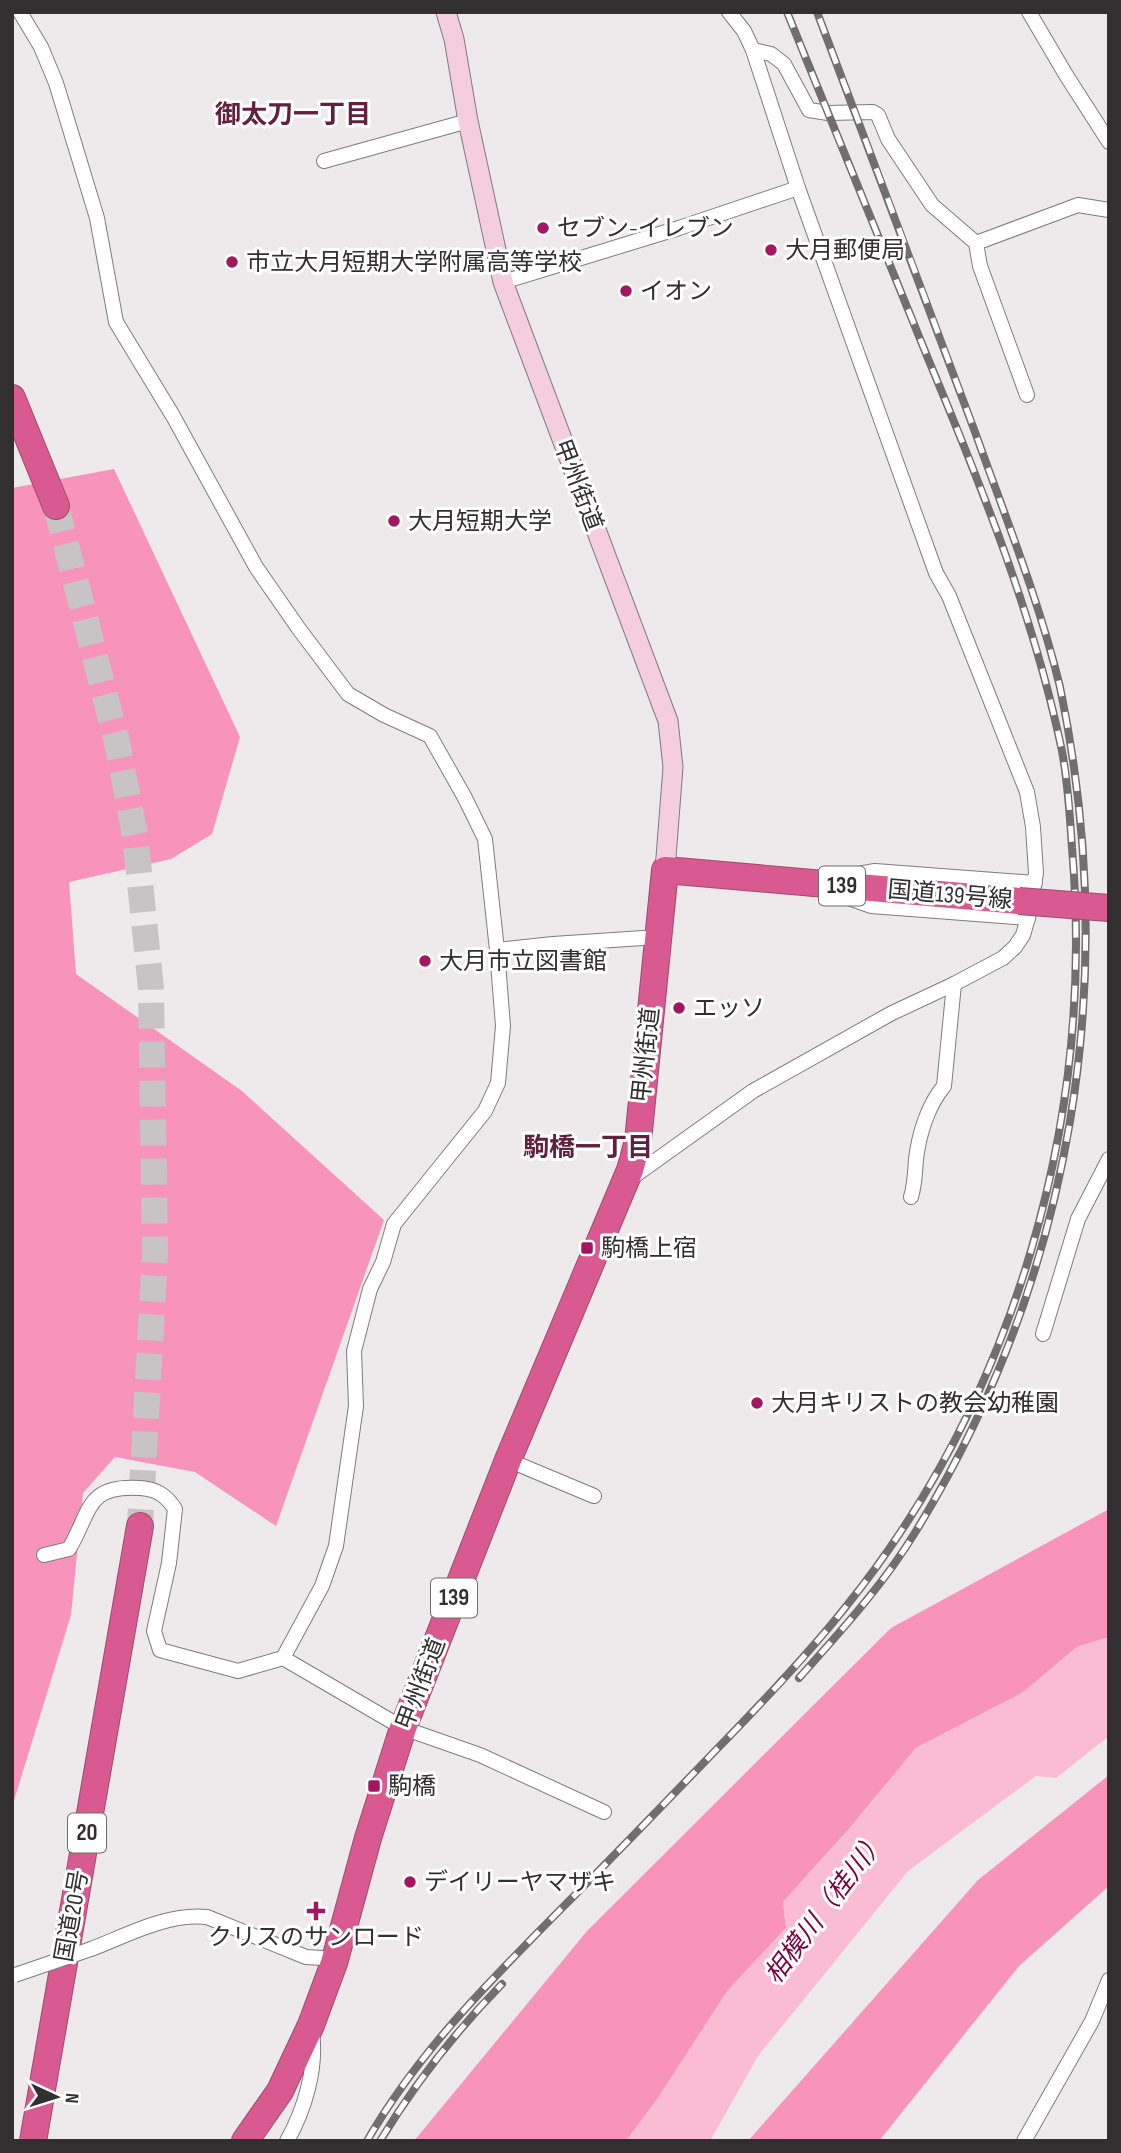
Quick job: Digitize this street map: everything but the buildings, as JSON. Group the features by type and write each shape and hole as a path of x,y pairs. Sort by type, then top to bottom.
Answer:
{"highway":[{"path":"12,398 56,506"},
{"name":"国道139号線","path":"665,870 1109,908"},
{"name":"甲州街道","path":"245,2141 280,2091 311,2025 334,1963 368,1838 403,1728 508,1460 626,1182 638,1141 665,870"},
{"name":"国道20号","path":"33,2141 140,1526"}],"street":[{"path":"20,12 41,47 56,83 97,218 116,322 173,416 256,568 348,694 384,715 430,736 485,839 503,1026 498,1083 485,1111 394,1224 383,1262 370,1289 354,1351 356,1406 336,1546 322,1586 283,1658 238,1671 160,1650 153,1631 169,1563 175,1509 167,1497 151,1488 120,1486 107,1491 95,1500 86,1513 80,1531 69,1549 44,1555"},
{"name":"甲州街道","path":"446,12 454,39 468,121 503,282 668,721 673,767 665,870"},
{"path":"626,1182 753,1091 892,1013 1003,958 1023,935 1028,901 1033,827 1027,792 948,596 936,573 798,188 752,50 744,31 729,12"},
{"path":"1029,12 1072,86 1109,142"},
{"path":"752,50 771,54 784,64 808,110 828,113 873,112 878,115 888,139 932,205 976,243 980,266 1027,396"},
{"path":"324,161 468,121"},
{"path":"503,282 798,188"},
{"path":"976,243 1078,205 1109,210"},
{"path":"497,950 657,937"},
{"path":"911,1197 918,1147 931,1106 944,1086 954,984"},
{"path":"1043,1334 1077,1219 1109,1159"},
{"path":"508,1460 594,1496"},
{"path":"283,1658 403,1728 480,1755 604,1812"},
{"path":"15,1975 166,1920 191,1916 206,1917 306,1957 322,1958 334,1963"},
{"path":"1024,2141 1092,2021 1109,1980"},
{"path":"287,2141 296,2126 307,2090 314,2053 311,2025"}],"shaded area":[{"path":"114,469 240,737 212,834 171,859 69,882 76,974 242,1091 384,1220 276,1526 195,1472 115,1457 83,1493 71,1615 12,1807 12,488"},
{"path":"1109,1509 1109,1637 1077,1647 1022,1693 916,1748 848,1830 783,1902 786,1928 728,1990 658,2098 626,2141 414,2141 587,1931 891,1628"},
{"path":"1109,1775 1109,1886 1019,1966 879,2141 748,2141 978,1880"}],"water":[{"name":"相模川（桂川）","path":"1109,1637 1109,1736 1056,1778 1036,1776 908,1871 758,2056 710,2141 626,2141 658,2098 728,1990 786,1928 783,1902 848,1830 916,1748 1022,1693 1077,1647"}],"tunnel":[{"path":"56,506 117,742 135,835 151,988 155,1254 140,1526"}],"railway":[{"path":"367,2141 409,2077 456,2019 781,1682 844,1609 904,1527 955,1439 998,1346 1031,1250 1055,1152 1070,1051 1076,950 1072,848 1062,751 1037,651 1005,553 787,12"},
{"path":"799,1678 846,1625 904,1551 970,1433 1013,1332 1047,1229 1070,1123 1083,1015 1085,906 1078,797 1060,687 1042,622 975,432 817,12"},
{"path":"380,2141 436,2059 502,1984"}],"place":[{"name":"セブン-イレブン","path":"543,228"},
{"name":"大月郵便局","path":"771,250"},
{"name":"市立大月短期大学附属高等学校","path":"232,262"},
{"name":"イオン","path":"626,291"},
{"name":"大月短期大学","path":"394,521"},
{"name":"大月市立図書館","path":"425,961"},
{"name":"エッソ","path":"679,1008"},
{"name":"駒橋上宿","path":"587,1248"},
{"name":"大月キリストの教会幼稚園","path":"757,1403"},
{"name":"駒橋","path":"374,1786"},
{"name":"デイリーヤマザキ","path":"410,1882"},
{"name":"クリスのサンロード","path":"316,1911"}],"district":[{"name":"御太刀一丁目","path":"293,115"},
{"name":"駒橋一丁目","path":"588,1148"}]}
